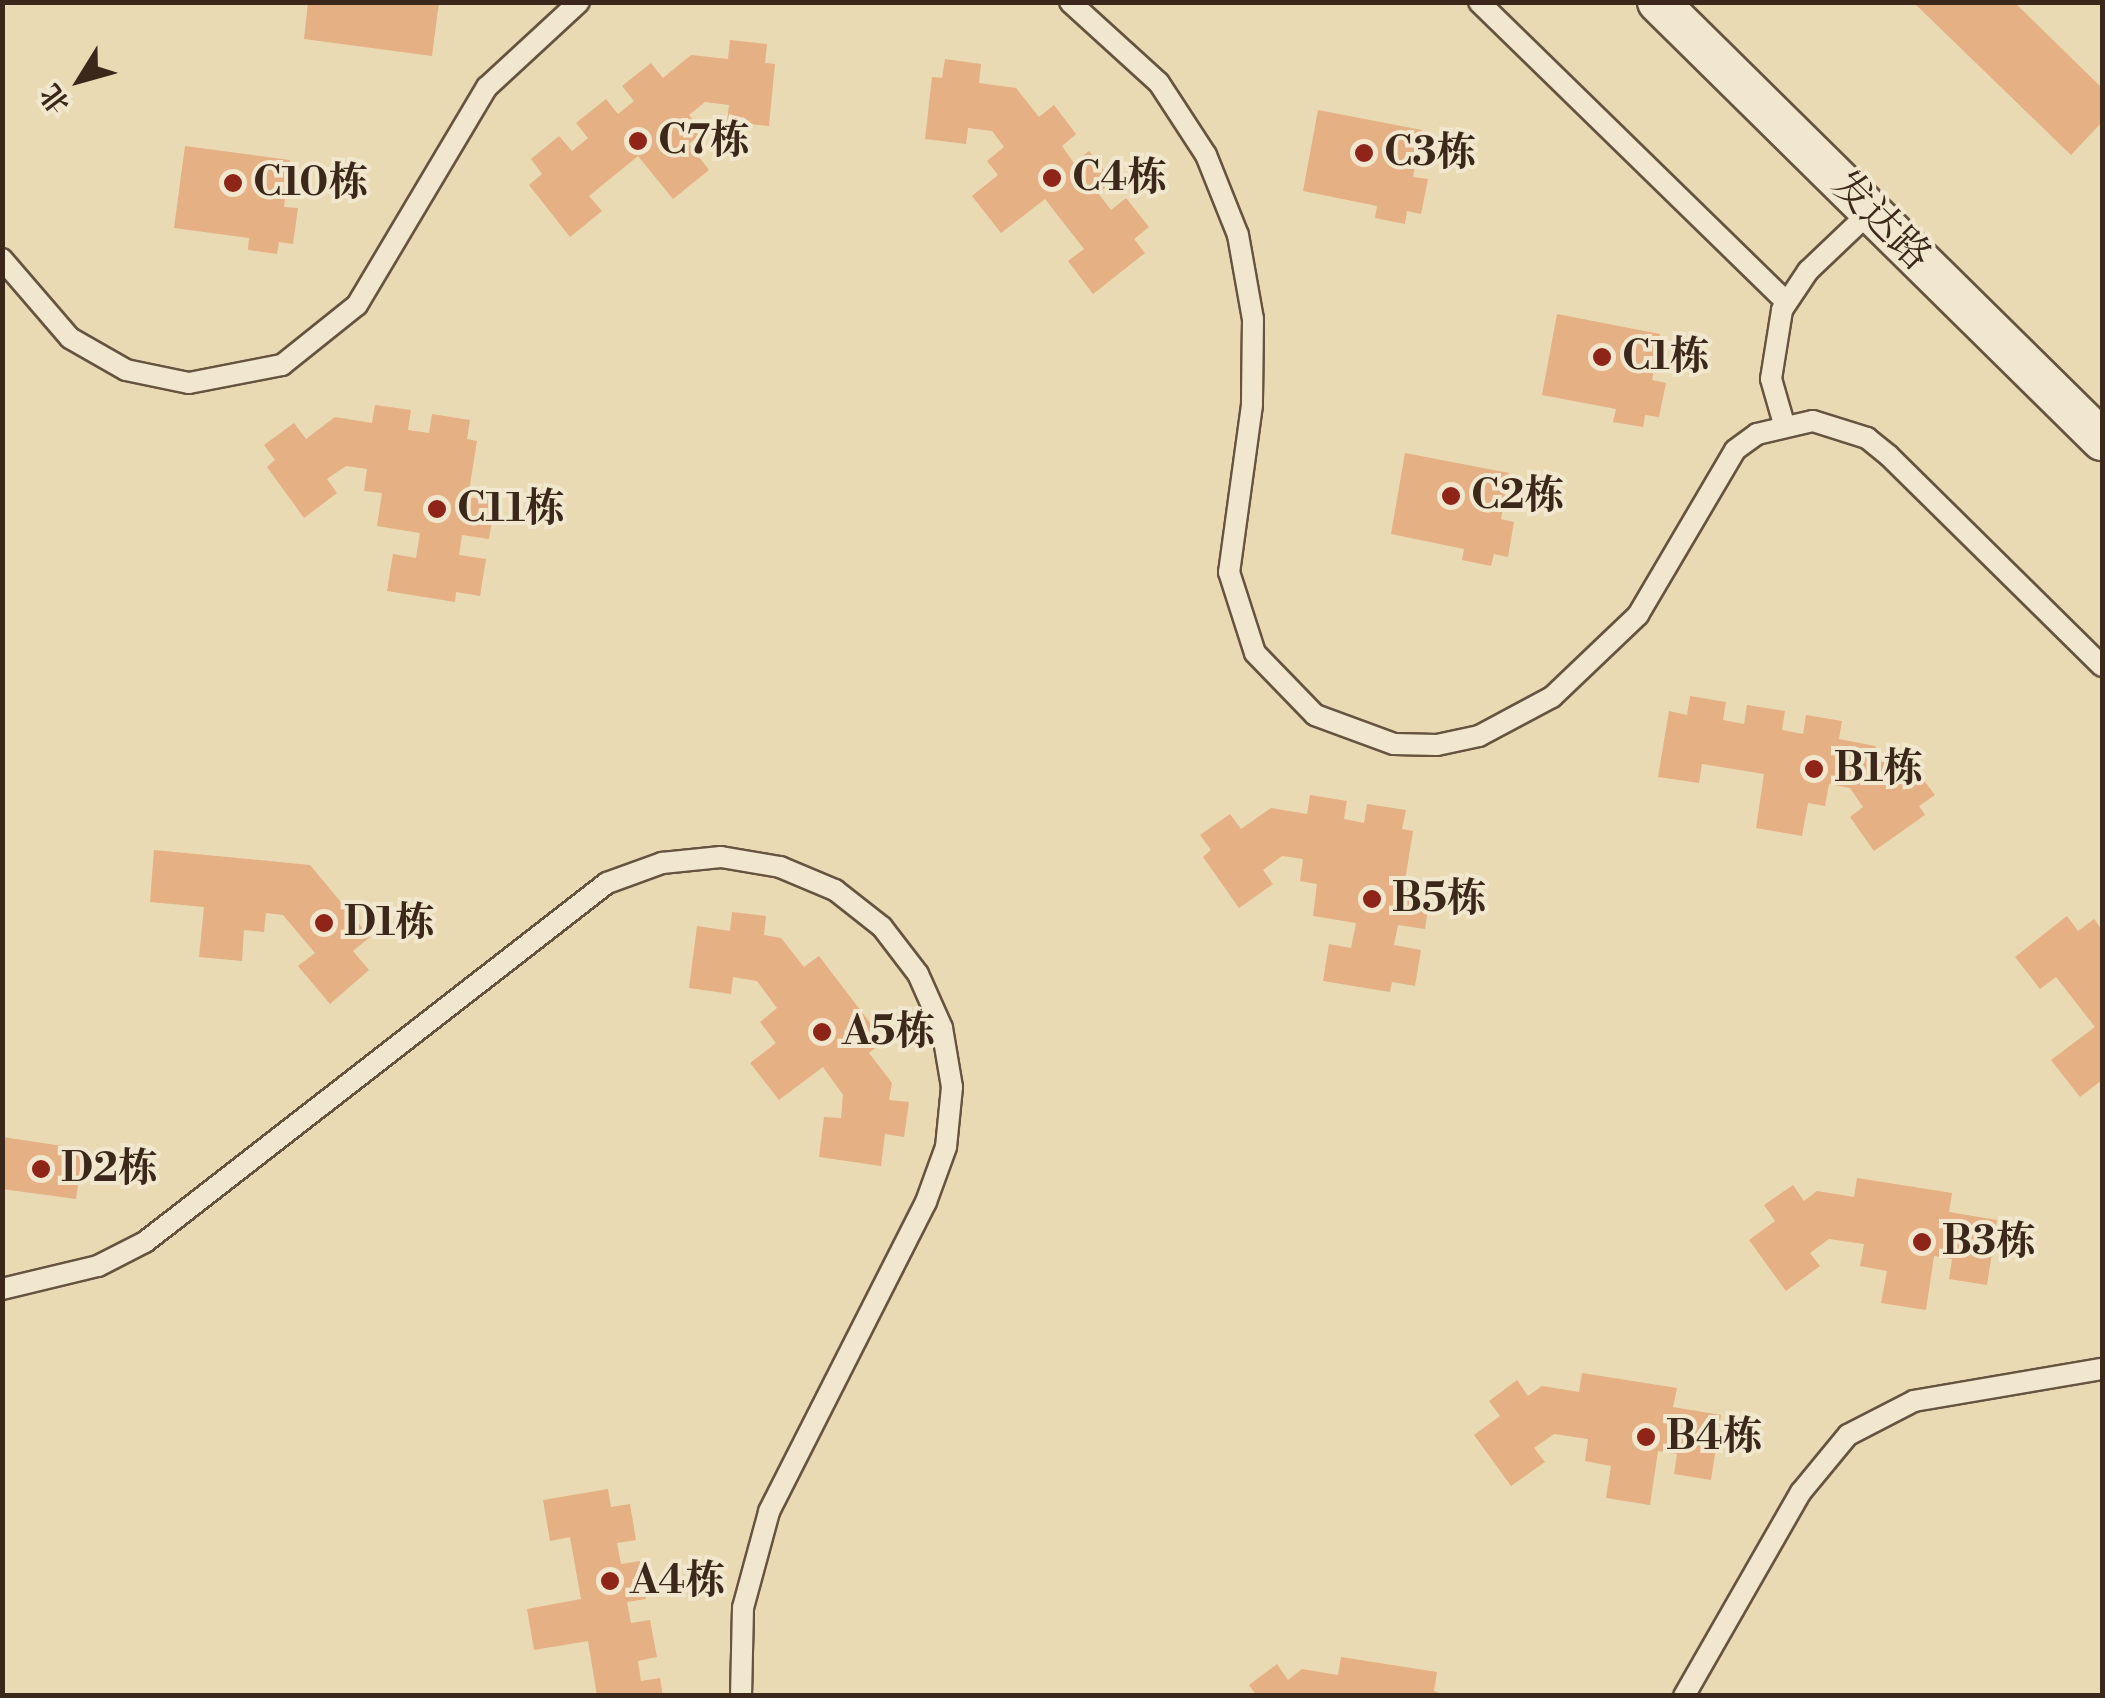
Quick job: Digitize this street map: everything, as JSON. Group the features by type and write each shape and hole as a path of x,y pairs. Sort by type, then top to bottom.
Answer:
{"street":[{"name":"发达路","path":"1658,2 2102,440"}],"lane":[{"path":"2,259 70,338 126,370 189,383 282,364 357,305 488,87 580,2"},
{"path":"1070,2 1159,84 1206,155 1238,235 1253,319 1252,388 1229,572 1255,653 1315,715 1394,744 1438,744 1479,736 1552,697 1638,615 1734,450 1784,424 1813,421 1868,438 2102,666"},
{"path":"1479,2 1786,302"},
{"path":"1784,424 1771,356 1786,302 1872,212"},
{"path":"2,1289 98,1266 145,1242 607,883 662,864 721,857 780,867 835,890 882,926 926,992 952,1087 946,1147 926,1202 769,1512 743,1608 740,1696"},
{"path":"1684,1696 1801,1492 1848,1435 1914,1401 2102,1368"}],"building":[{"path":"308,2 439,2 432,56 304,39"},
{"path":"1913,2 2014,2 2102,88 2102,122 2071,155"},
{"name":"C7栋","path":"730,40 767,44 765,63 775,64 769,126 727,122 729,105 705,102 689,115 703,132 689,144 709,170 673,199 638,156 589,196 602,211 570,237 529,185 542,174 531,159 559,136 572,151 588,138 576,123 606,99 618,114 634,101 622,86 651,63 663,78 691,55 728,59"},
{"name":"C4栋","path":"945,59 981,64 979,83 1016,88 1039,117 1054,105 1076,134 1062,146 1074,163 1089,151 1113,182 1098,193 1111,210 1126,198 1149,227 1134,239 1145,253 1093,294 1068,261 1084,249 1045,199 1001,233 972,196 998,175 987,161 1004,147 992,131 968,128 966,144 925,139 932,77 942,78"},
{"name":"C3栋","path":"1318,110 1422,130 1413,177 1428,179 1421,214 1407,211 1405,224 1375,218 1377,206 1303,191"},
{"name":"C10栋","path":"185,146 290,160 284,207 298,208 293,244 279,242 277,254 248,250 249,238 174,228"},
{"name":"C1栋","path":"1557,314 1660,334 1652,380 1666,383 1659,417 1645,415 1643,427 1613,422 1616,409 1542,395"},
{"name":"C11栋","path":"375,405 411,410 408,430 429,433 432,414 470,420 467,439 477,441 468,497 495,501 489,539 462,535 459,555 486,559 480,596 456,592 455,602 387,591 393,554 416,558 420,533 377,526 382,493 364,491 367,469 346,466 327,479 337,493 304,518 267,467 275,460 264,445 294,423 306,439 335,417 372,423"},
{"name":"C2栋","path":"1405,453 1509,473 1501,519 1514,522 1508,557 1494,554 1491,566 1462,560 1464,549 1391,534"},
{"name":"B1栋","path":"1690,696 1726,702 1723,720 1744,724 1747,705 1785,711 1782,730 1803,734 1806,715 1842,721 1839,739 1875,746 1897,776 1912,765 1935,795 1919,806 1925,815 1874,851 1850,817 1863,807 1850,788 1829,784 1825,806 1808,803 1802,836 1756,828 1764,774 1702,764 1699,783 1658,777 1669,711 1687,715"},
{"name":"B5栋","path":"1310,795 1347,801 1344,819 1364,823 1367,804 1406,810 1402,829 1413,831 1404,887 1431,891 1425,929 1398,925 1394,945 1421,950 1415,986 1392,982 1390,992 1323,981 1329,944 1351,948 1356,923 1313,916 1317,884 1300,881 1303,859 1282,856 1263,870 1273,884 1239,908 1203,857 1211,850 1200,835 1230,814 1241,829 1271,808 1307,814"},
{"name":"D1栋","path":"154,850 310,865 370,937 353,951 369,970 330,1004 298,966 315,953 283,915 266,913 264,932 244,930 242,961 199,957 204,907 150,902"},
{"name":"A5栋","path":"732,912 766,916 764,935 781,938 804,967 819,956 884,1041 869,1053 892,1083 889,1100 909,1102 904,1137 885,1134 881,1166 819,1157 824,1117 841,1118 843,1095 823,1067 779,1100 750,1063 776,1043 760,1022 777,1008 757,981 733,977 731,994 689,988 697,926 730,931"},
{"path":"2067,916 2078,931 2094,919 2102,930 2102,1080 2080,1097 2051,1060 2095,1027 2056,977 2040,989 2015,957"},
{"name":"D2栋","path":"2,1137 83,1149 76,1199 2,1189"},
{"name":"B3栋","path":"1857,1178 1952,1193 1949,1212 1997,1220 1987,1285 1949,1279 1952,1259 1934,1256 1926,1310 1881,1303 1887,1271 1860,1266 1864,1244 1829,1239 1810,1253 1820,1266 1786,1291 1749,1240 1775,1221 1764,1205 1793,1185 1804,1201 1817,1191 1854,1197"},
{"name":"B4栋","path":"1582,1373 1677,1388 1673,1407 1721,1415 1711,1480 1674,1474 1677,1454 1658,1451 1650,1505 1606,1498 1611,1466 1585,1461 1588,1439 1554,1434 1534,1448 1545,1462 1511,1486 1474,1435 1500,1416 1489,1401 1517,1380 1528,1396 1542,1386 1579,1392"},
{"name":"A4栋","path":"608,1489 611,1507 630,1504 636,1540 617,1543 621,1564 640,1561 646,1599 627,1602 631,1623 650,1620 657,1657 638,1661 641,1681 660,1678 663,1696 597,1696 588,1641 534,1650 527,1609 581,1599 570,1537 550,1541 543,1500"},
{"path":"1341,1657 1437,1672 1434,1691 1448,1696 1257,1696 1249,1685 1277,1664 1288,1680 1302,1669 1338,1675"}],"place":[{"name":"C7栋","path":"638,141"},
{"name":"C3栋","path":"1364,153"},
{"name":"C4栋","path":"1052,178"},
{"name":"C10栋","path":"233,183"},
{"name":"C1栋","path":"1602,357"},
{"name":"C2栋","path":"1451,496"},
{"name":"C11栋","path":"437,509"},
{"name":"B1栋","path":"1814,769"},
{"name":"B5栋","path":"1372,899"},
{"name":"D1栋","path":"324,923"},
{"name":"A5栋","path":"822,1032"},
{"name":"D2栋","path":"41,1169"},
{"name":"B3栋","path":"1922,1242"},
{"name":"B4栋","path":"1646,1437"},
{"name":"A4栋","path":"610,1581"}]}
